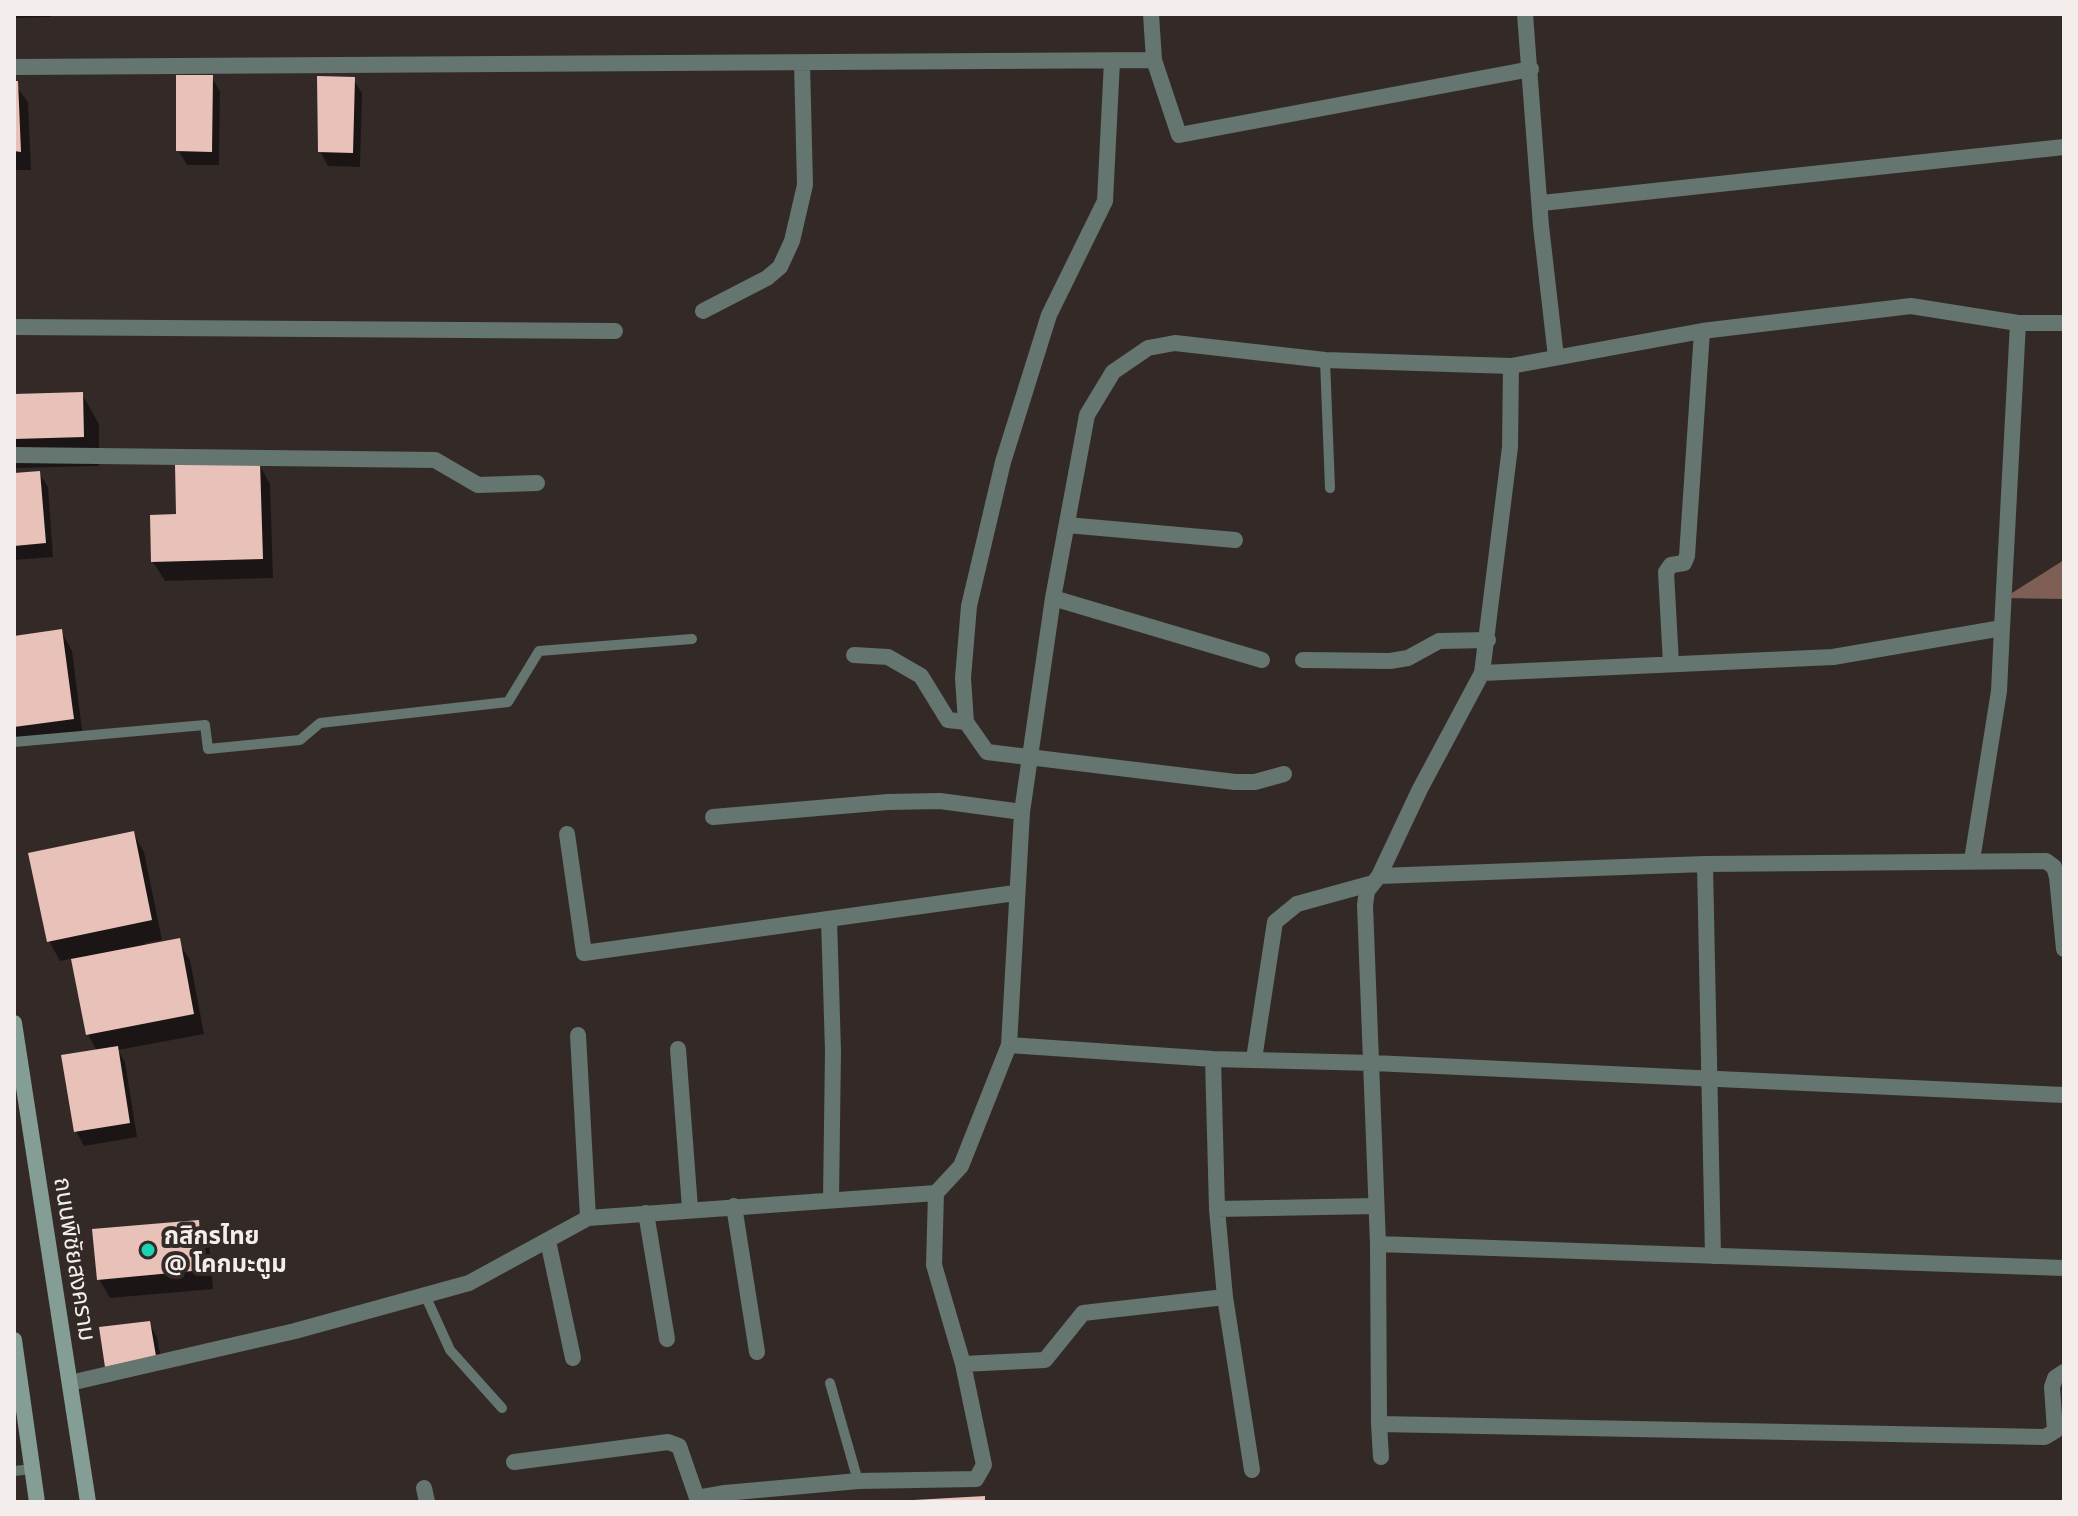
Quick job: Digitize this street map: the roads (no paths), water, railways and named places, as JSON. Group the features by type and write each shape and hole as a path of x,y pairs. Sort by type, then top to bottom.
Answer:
{"main road":[{"name":"ถนนพิชัยสงคราม","path":"14,1023 88,1502"},
{"path":"14,1340 19,1409 37,1502"}],"street":[{"path":"1151,14 1154,60 1179,135 1531,69"},
{"path":"1525,14 1556,357"},
{"path":"14,67 1154,60"},
{"path":"1112,61 1105,201 1049,315 1003,462 969,606 963,678 966,722 987,752 1235,782 1255,782 1284,774"},
{"path":"703,311 767,278 780,267 792,241 805,185 802,63"},
{"path":"1542,203 2064,147"},
{"path":"514,1462 668,1442 679,1446 697,1500 858,1481 976,1479 984,1465 963,1364 934,1265 936,1193 961,1166 1009,1045 1015,893 1028,756 1087,415 1113,372 1148,348 1175,343 1325,360 1511,366 1702,331 1911,306 2018,323 2064,323"},
{"path":"1972,860 1999,691 2018,323"},
{"path":"14,327 615,331"},
{"path":"1671,664 1666,572 1671,565 1684,563 1687,556 1702,331"},
{"path":"1381,1457 1373,1063 1365,905 1367,891 1376,880 1482,673 1510,447 1511,366"},
{"path":"14,455 435,460 478,485 537,483"},
{"path":"1067,525 1235,540"},
{"path":"1053,598 1262,660"},
{"path":"1482,673 1833,657 2002,628"},
{"path":"1303,660 1390,661 1408,658 1439,641 1488,640"},
{"path":"854,655 888,657 921,676 948,720 966,722"},
{"path":"713,817 888,802 940,801 1022,812"},
{"path":"567,834 584,953 1015,893"},
{"path":"1254,1059 1275,922 1297,904 1376,880 1705,864 2046,861 2054,867 2064,949"},
{"path":"1705,864 1713,1256"},
{"path":"829,919 833,1051 831,1199"},
{"path":"578,1035 588,1218"},
{"path":"1009,1045 1213,1059 1373,1063 2064,1095"},
{"path":"678,1049 690,1208"},
{"path":"1213,1059 1217,1209 1225,1297 1252,1470"},
{"path":"70,1383 295,1331 469,1283 588,1218 690,1208 936,1193"},
{"path":"734,1206 757,1352"},
{"path":"1217,1209 1376,1206"},
{"path":"646,1213 667,1339"},
{"path":"548,1241 573,1358"},
{"path":"1378,1244 2064,1268"},
{"path":"963,1364 1045,1360 1083,1313 1225,1297"},
{"path":"1379,1424 2045,1437 2055,1431 2052,1387 2055,1378 2064,1372"}],"lane":[{"path":"1325,360 1330,488"},
{"path":"14,742 205,725 208,749 300,740 320,723 508,702 539,651 692,639"},
{"path":"425,1295 450,1350 502,1408"},
{"path":"830,1383 858,1481"},
{"path":"14,1471 32,1469"}],"place":[{"name":"กสิกรไทย @ โคกมะตูม","path":"148,1250"}]}
